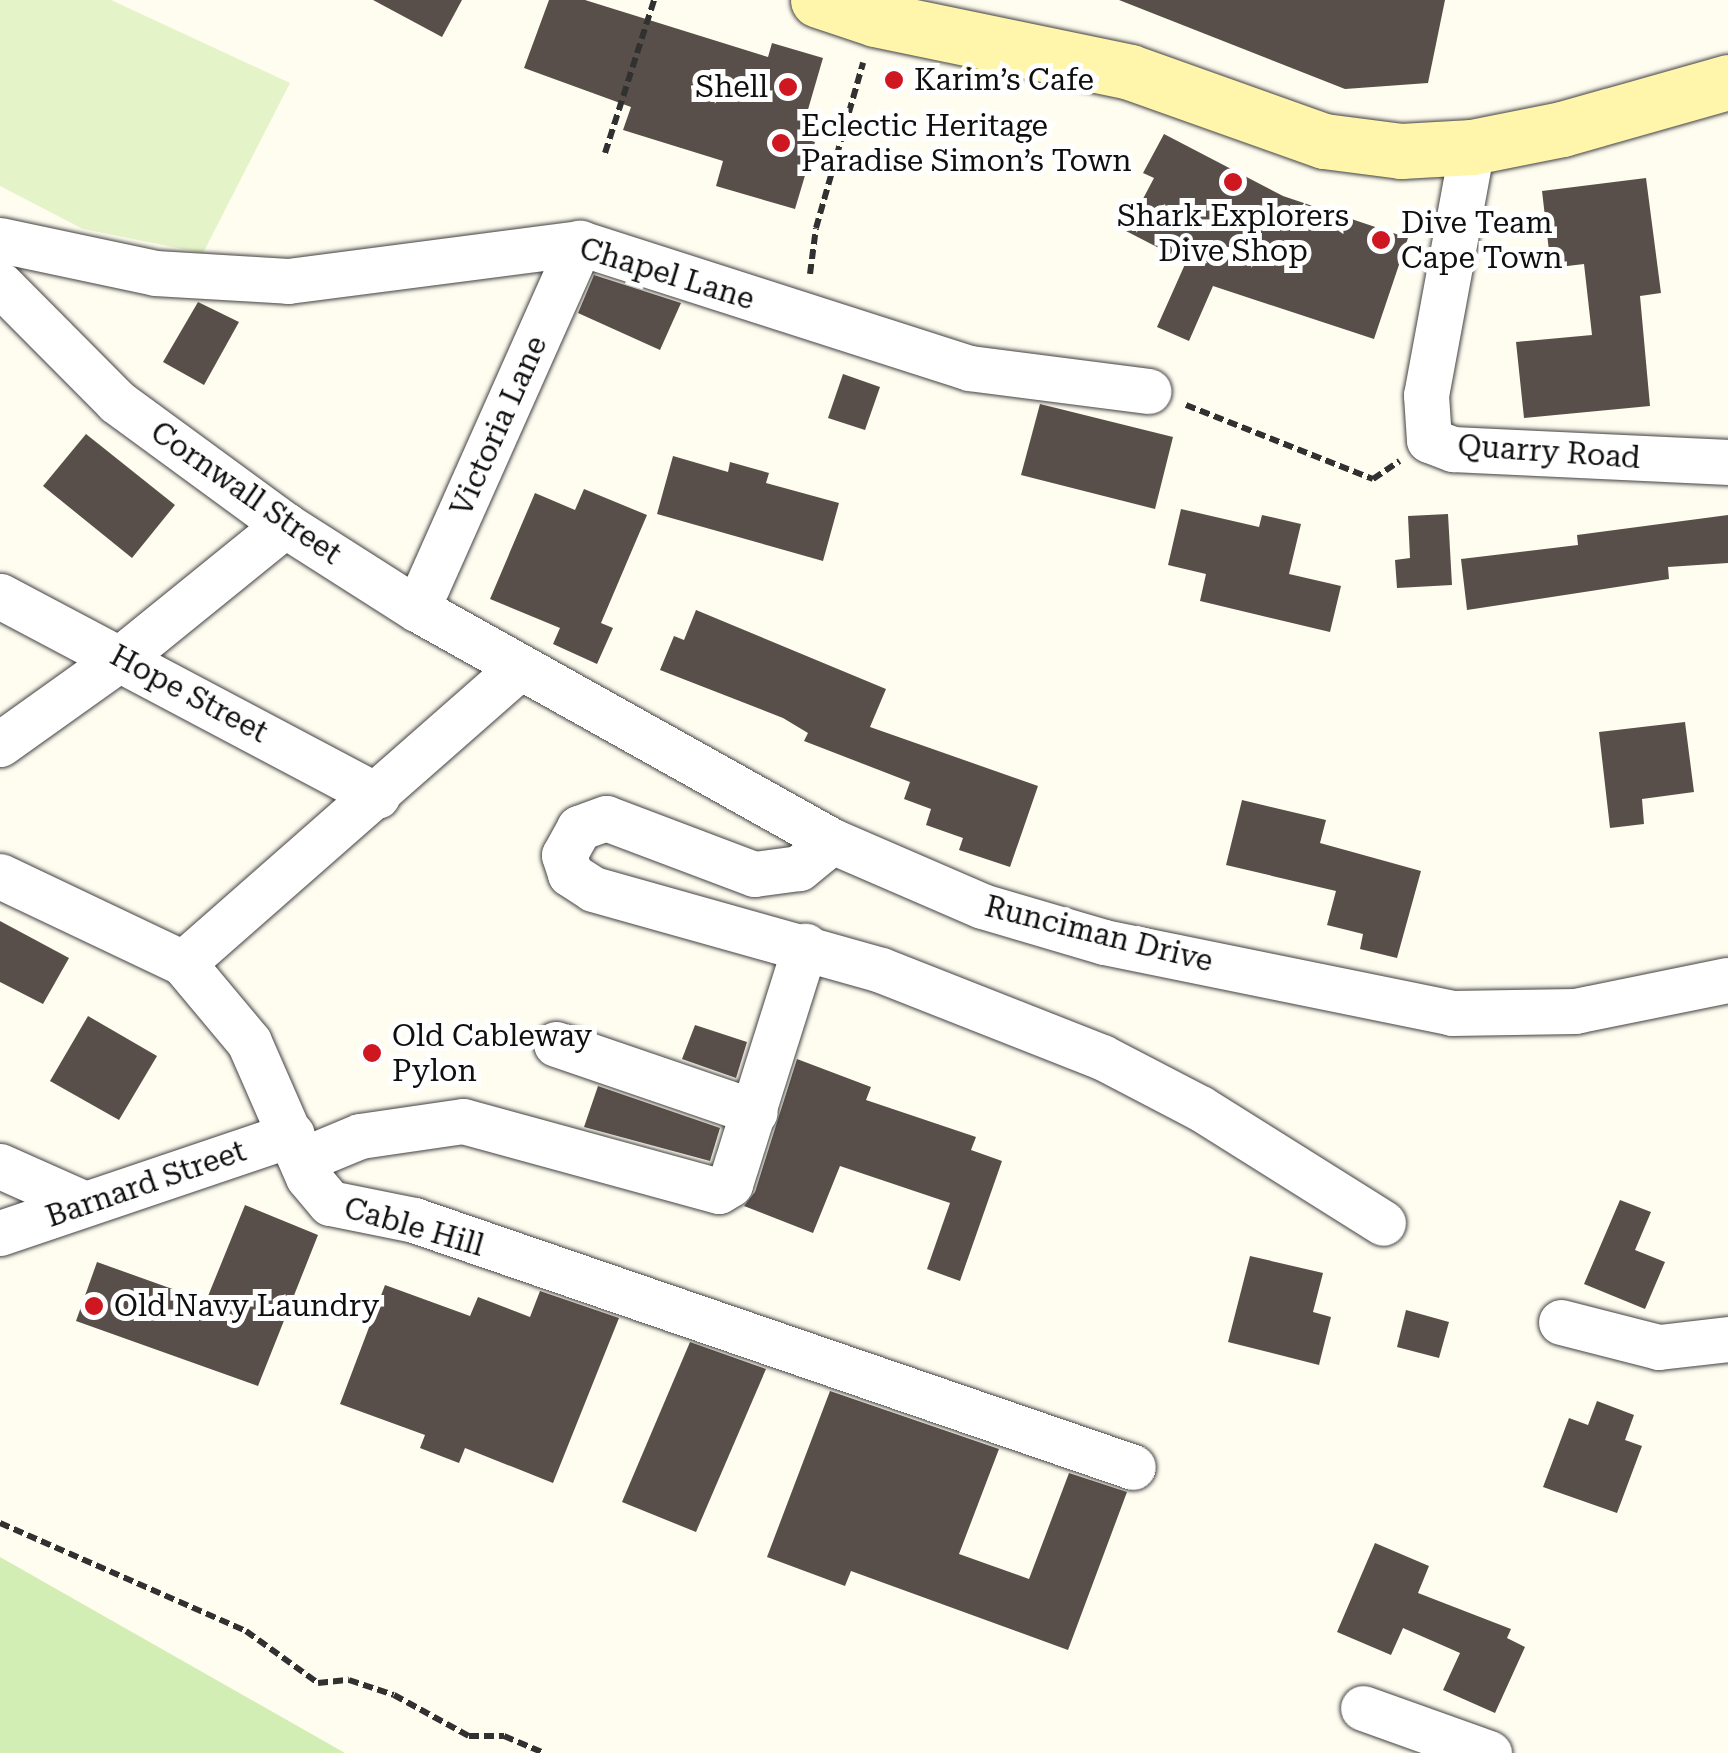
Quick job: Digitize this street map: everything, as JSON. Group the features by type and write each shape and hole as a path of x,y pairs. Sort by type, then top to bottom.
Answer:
{"main road":[{"path":"818,0 875,18 1130,72 1324,141 1401,150 1472,147 1728,82"}],"street":[{"name":"Quarry Road","path":"1472,147 1426,395 1429,440 1453,448 1728,462"},
{"name":"Chapel Lane","path":"0,240 154,273 288,282 580,243 969,368 1149,391"},
{"name":"Victoria Lane","path":"418,609 580,243"},
{"name":"Cornwall Street","path":"0,284 117,402 285,525 519,668"},
{"path":"0,744 122,657 285,525"},
{"name":"Hope Street","path":"0,596 122,657 377,796"},
{"path":"0,876 183,963 519,668"},
{"name":"Runciman Drive","path":"519,668 832,841 982,906 1104,942 1452,1013 1575,1011 1728,980"},
{"path":"832,841 799,868 754,874 606,818 579,828 564,855 570,874 593,889 805,946 1102,1057 1200,1108 1383,1224"},
{"path":"556,1044 755,1112 805,946"},
{"name":"Cable Hill","path":"183,963 250,1042 322,1195 338,1207 414,1220 1132,1468"},
{"name":"Barnard Street","path":"0,1234 83,1203 297,1147 462,1121 719,1190 730,1184 755,1112"},
{"path":"0,1166 83,1203"},
{"path":"1562,1322 1659,1347 1728,1339"},
{"path":"1363,1708 1489,1753"}],"path":[{"path":"605,152 654,0"},
{"path":"772,305 780,287 807,294 816,228 875,18"},
{"path":"1149,391 1373,478 1429,440"},
{"path":"0,1523 246,1631 318,1682 349,1680 394,1695 469,1736 504,1736 544,1753"}],"green space":[{"path":"0,0 111,0 290,83 203,253 83,229 0,186"},
{"path":"0,1557 345,1753 0,1753"}],"building":[{"path":"373,0 462,0 442,37"},
{"path":"549,0 585,0 768,57 772,43 823,58 800,137 815,142 795,209 716,186 723,161 623,130 631,107 524,68"},
{"path":"1119,0 1445,0 1428,83 1345,89"},
{"path":"1164,134 1283,196 1408,238 1374,339 1213,286 1189,341 1157,327 1186,262 1126,231 1154,178 1143,173"},
{"path":"1646,178 1661,293 1640,296 1650,406 1524,418 1516,342 1592,335 1584,264 1551,268 1542,191"},
{"path":"594,275 681,303 660,350 578,313"},
{"path":"198,302 239,322 204,385 163,362"},
{"path":"843,374 880,387 865,430 828,418"},
{"path":"1040,404 1173,437 1155,509 1021,475"},
{"path":"86,434 175,505 132,558 43,486"},
{"path":"673,456 728,472 730,462 769,473 766,483 839,503 823,561 657,514"},
{"path":"584,489 647,515 601,623 613,628 597,664 553,644 560,628 490,599 535,493 575,510"},
{"path":"1181,509 1259,527 1262,515 1301,524 1289,574 1341,586 1330,632 1200,601 1206,574 1168,565"},
{"path":"1448,514 1452,585 1397,588 1395,560 1410,558 1408,516"},
{"path":"1728,515 1728,563 1668,567 1669,579 1467,610 1461,559 1578,545 1577,535"},
{"path":"696,610 886,689 870,727 1038,786 1010,867 959,850 963,838 926,825 931,809 904,799 910,782 804,741 808,733 783,718 660,670 674,636 684,640"},
{"path":"1685,722 1694,792 1642,799 1644,824 1610,828 1599,732"},
{"path":"1242,800 1326,820 1320,843 1421,871 1397,958 1360,949 1363,934 1327,925 1336,891 1226,865"},
{"path":"0,921 69,958 43,1004 0,982"},
{"path":"88,1016 157,1056 119,1120 50,1081"},
{"path":"695,1025 747,1042 736,1078 682,1059"},
{"path":"797,1059 871,1087 866,1100 976,1137 971,1150 1002,1161 960,1281 927,1269 950,1203 840,1166 813,1233 744,1206 755,1192"},
{"path":"598,1086 720,1128 710,1161 584,1127"},
{"path":"1620,1200 1651,1212 1635,1250 1665,1262 1645,1309 1584,1284"},
{"path":"245,1205 318,1235 258,1386 76,1321 97,1262 206,1301"},
{"path":"1250,1256 1323,1273 1313,1312 1331,1317 1319,1365 1228,1342"},
{"path":"385,1285 470,1316 478,1297 530,1317 540,1291 619,1318 553,1483 465,1448 459,1463 420,1448 425,1435 340,1404"},
{"path":"1406,1310 1449,1322 1439,1358 1397,1347"},
{"path":"690,1342 766,1369 696,1532 622,1502"},
{"path":"830,1391 999,1449 959,1554 1029,1579 1069,1473 1127,1492 1068,1650 851,1571 845,1586 767,1557"},
{"path":"1597,1401 1634,1415 1625,1440 1642,1446 1617,1513 1543,1487 1569,1418 1588,1425"},
{"path":"1375,1543 1429,1566 1418,1593 1511,1629 1507,1638 1525,1647 1495,1713 1443,1690 1460,1653 1403,1628 1391,1655 1337,1632"}],"place":[{"name":"Karim’s Cafe","path":"894,80"},
{"name":"Shell","path":"788,87"},
{"name":"Eclectic Heritage Paradise Simon’s Town","path":"781,143"},
{"name":"Shark Explorers Dive Shop","path":"1233,182"},
{"name":"Dive Team Cape Town","path":"1381,240"},
{"name":"Old Cableway Pylon","path":"372,1053"},
{"name":"Old Navy Laundry","path":"94,1306"}]}
